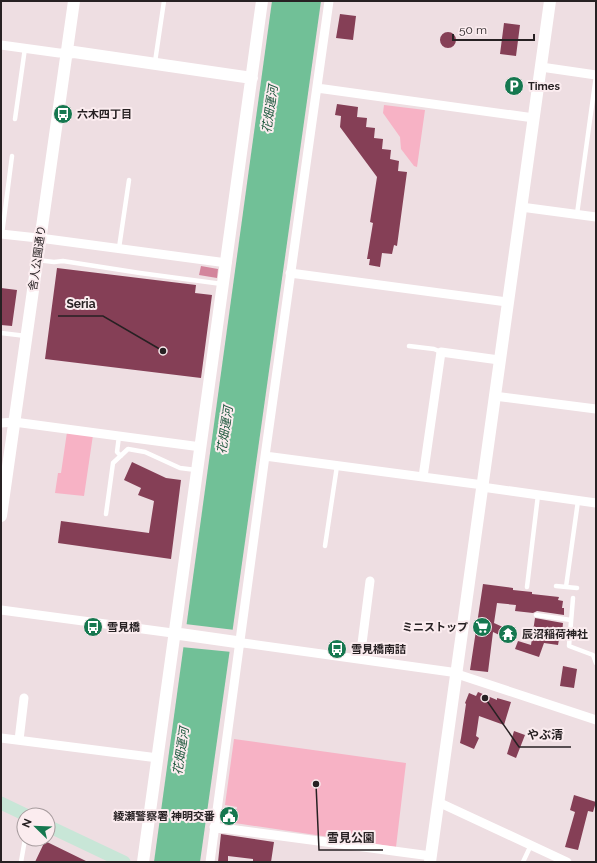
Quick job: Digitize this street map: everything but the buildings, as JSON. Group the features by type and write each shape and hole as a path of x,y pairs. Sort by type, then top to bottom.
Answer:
{"main road":[{"path":"1,803 16,810"},
{"path":"56,830 111,859 124,862"}],"street":[{"name":"舎人公園通り","path":"1,516 74,1"},
{"path":"143,862 178,634 201,447 262,1"},
{"path":"210,862 238,642 329,1"},
{"path":"214,827 430,859 550,1"},
{"path":"1,45 59,53 74,52 252,78"},
{"path":"541,67 596,75"},
{"path":"316,88 534,118"},
{"path":"521,207 596,217"},
{"path":"1,234 227,263"},
{"path":"290,273 507,302"},
{"path":"424,477 441,352 499,360"},
{"path":"494,396 596,409"},
{"path":"1,423 14,422 201,447"},
{"path":"265,456 424,477 596,503"},
{"path":"360,659 370,581"},
{"path":"1,610 456,673 596,720"},
{"path":"19,740 24,698"},
{"path":"1,738 158,758"},
{"path":"438,802 567,862"}],"lane":[{"path":"155,64 164,1"},
{"path":"15,119 25,48"},
{"path":"577,214 596,75"},
{"path":"1,234 12,156"},
{"path":"119,248 128,180"},
{"path":"37,260 54,262 63,261 140,274 224,284"},
{"path":"1,333 26,336"},
{"path":"409,346 434,349 441,352"},
{"path":"119,436 117,452 121,456"},
{"path":"106,514 113,463 128,449 145,452 180,468 198,470"},
{"path":"325,546 337,466"},
{"path":"527,587 538,495"},
{"path":"566,587 578,501"},
{"path":"556,586 577,588"},
{"path":"573,598 569,646 593,655 596,663"},
{"path":"536,615 571,620"},
{"path":"523,862 531,845"},
{"path":"21,862 24,847"}],"shaded area":[{"path":"384,105 425,110 417,167 414,166 401,149 400,137 383,113"},
{"path":"201,266 218,269 217,278 199,275"},
{"path":"67,432 93,435 84,496 55,493 58,473 61,473"},
{"path":"234,739 406,763 396,847 235,823 237,807 225,805"}],"water":[{"name":"花畑運河","path":"272,1 321,1 200,862 154,862"}],"pier":[{"path":"185,624 235,630 232,652 181,647"}],"place":[{"name":"Times","path":"514,86"},
{"name":"六木四丁目","path":"63,114"},
{"name":"Seria","path":"163,351"},
{"name":"雪見橋","path":"93,627"},
{"name":"ミニストップ","path":"482,627"},
{"name":"辰沼稲荷神社","path":"508,634"},
{"name":"雪見橋南詰","path":"337,649"},
{"name":"やぶ清","path":"485,698"},
{"name":"雪見公園","path":"316,784"},
{"name":"綾瀬警察署 神明交番","path":"229,816"}]}
